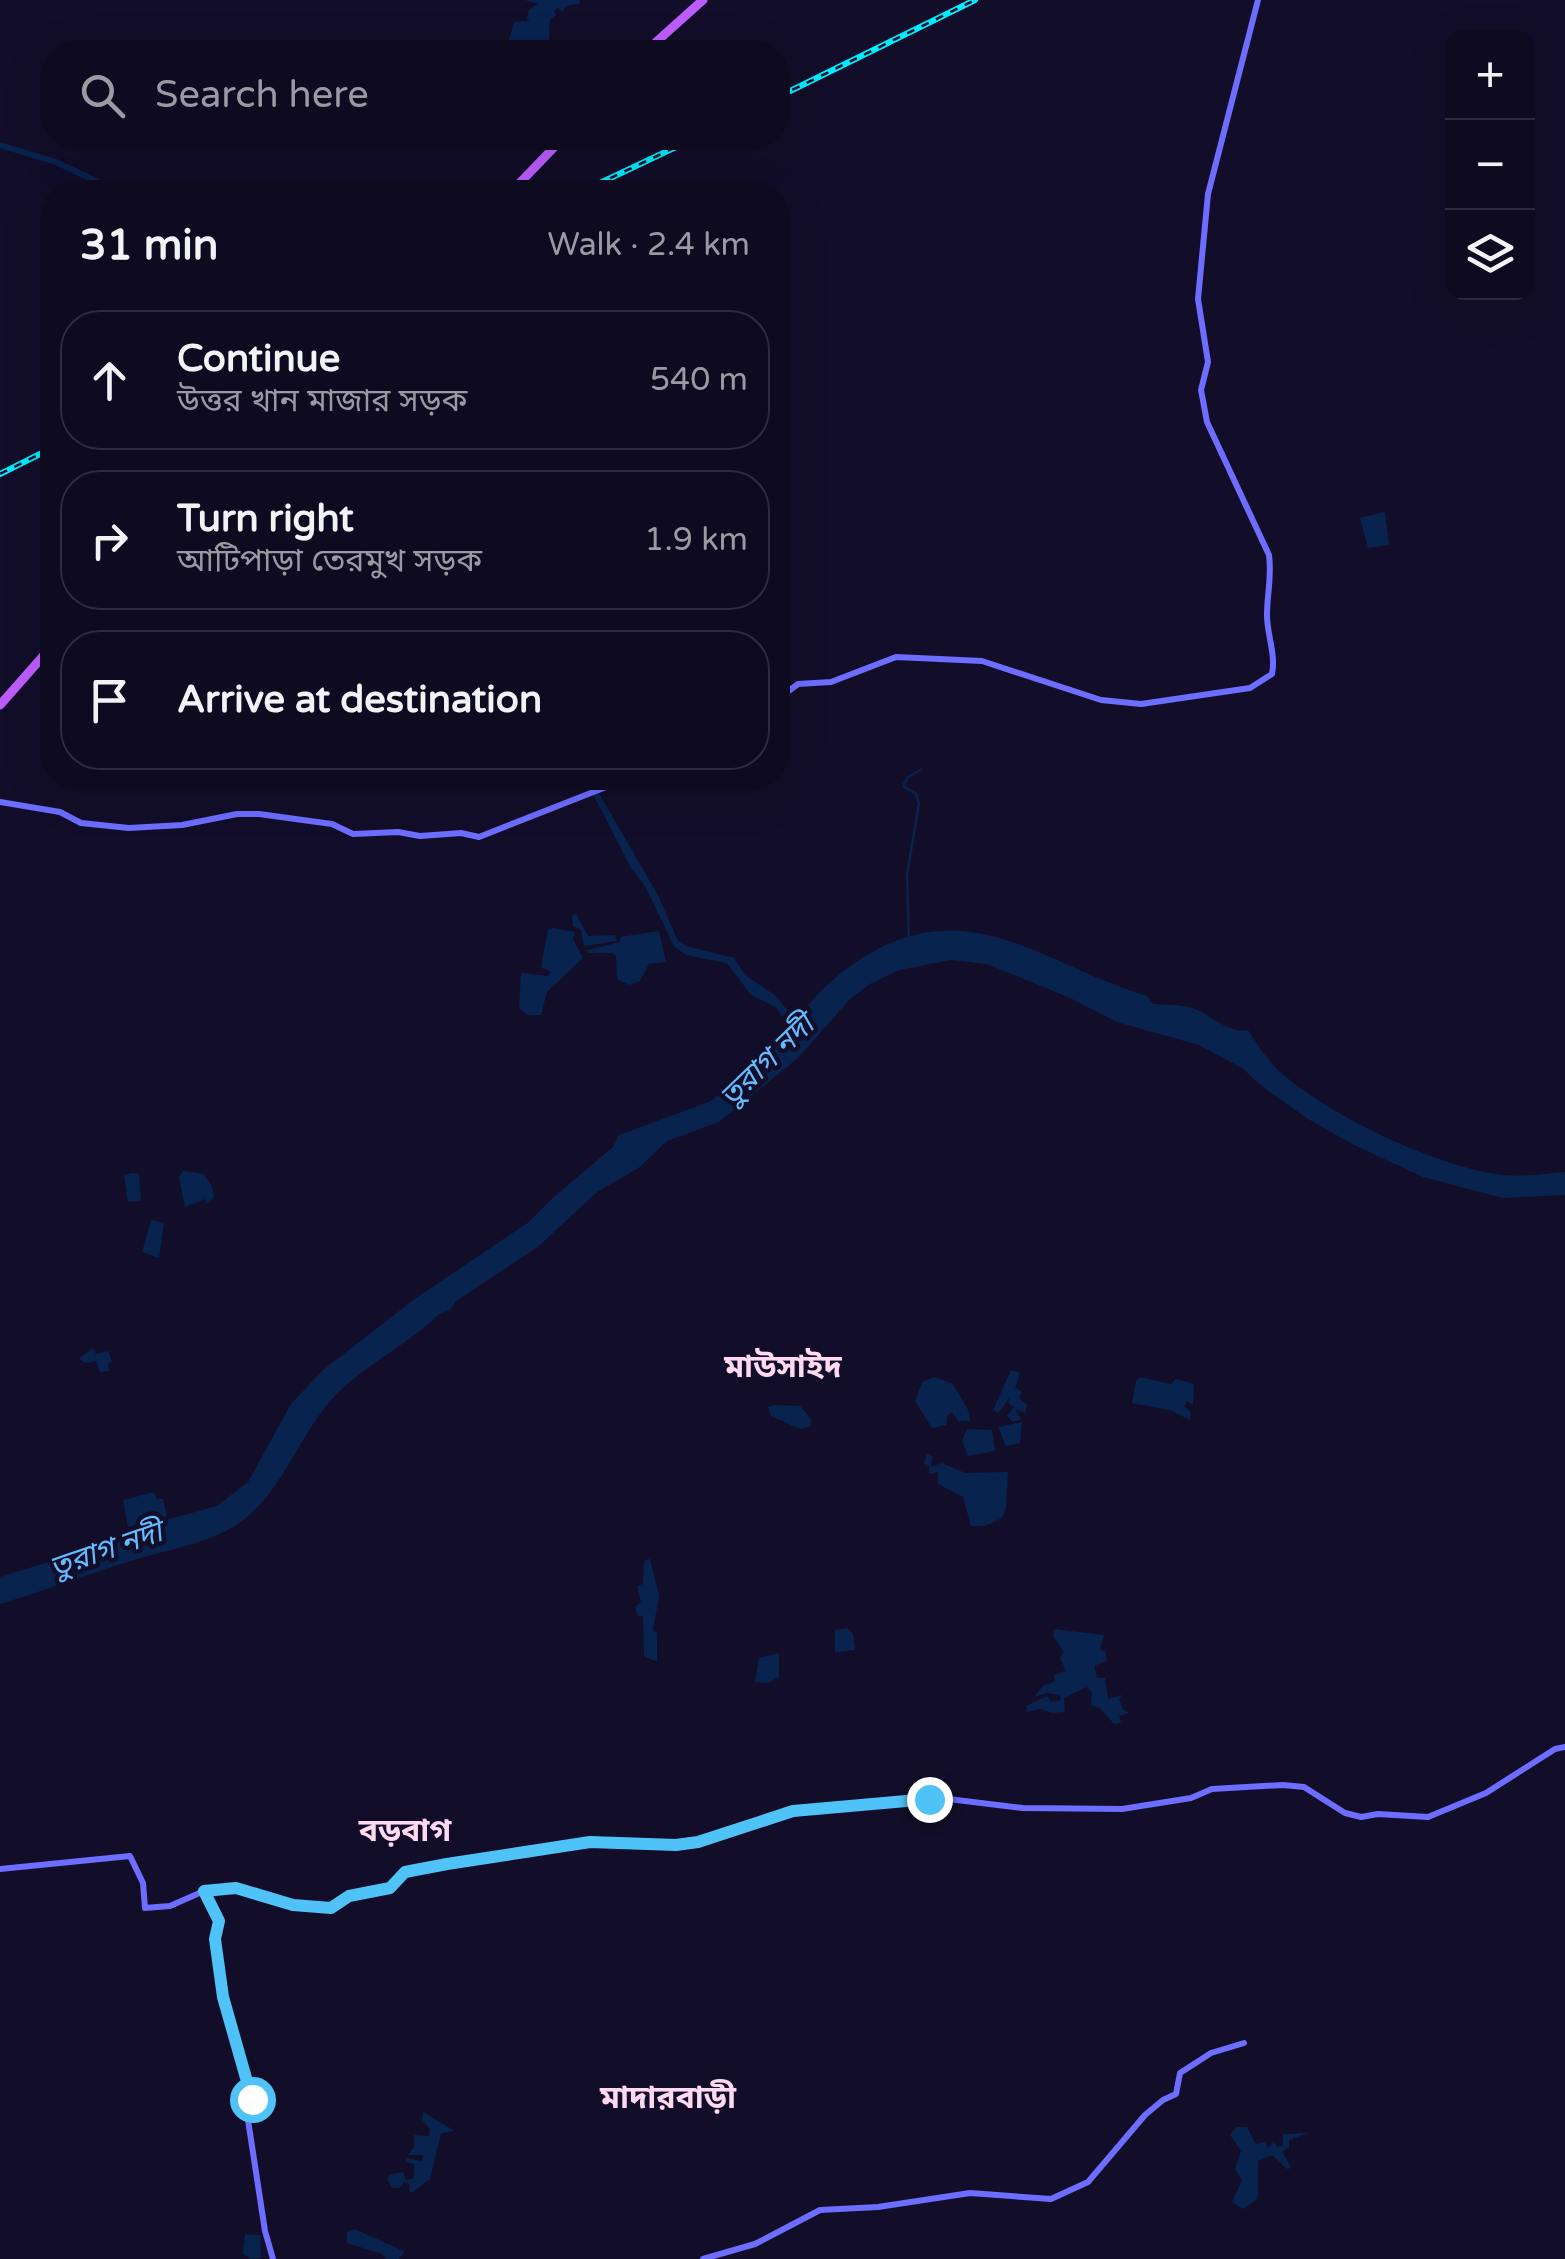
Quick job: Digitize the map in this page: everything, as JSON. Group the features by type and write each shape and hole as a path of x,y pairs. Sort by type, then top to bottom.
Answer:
{"main road":[{"path":"658,40 702,0"},
{"path":"523,180 551,150"},
{"path":"0,705 40,660"}],"street":[{"path":"790,690 798,684 831,682 896,656 982,661 1100,700 1141,704 1250,688 1272,674 1267,618 1269,556 1207,422 1201,390 1208,362 1198,299 1206,205 1258,0"},
{"path":"0,802 60,812 81,823 129,828 182,826 220,816 260,814 332,824 353,834 398,832 420,836 461,832 479,837 598,790"},
{"path":"0,1869 130,1856 143,1883 146,1908 170,1906 204,1891 236,1888 293,1905 331,1908 349,1896 390,1888 405,1872 447,1864 590,1842 676,1845 698,1842 793,1811 940,1798 1023,1808 1122,1809 1192,1798 1212,1789 1283,1784 1304,1787 1345,1813 1360,1817 1428,1817 1486,1793 1565,1746"},
{"path":"204,1891 219,1921 215,1939 223,1997 252,2099 248,2120 272,2259"},
{"path":"704,2259 755,2244 820,2210 878,2208 970,2192 1051,2199 1088,2182 1102,2169 1145,2116 1176,2094 1180,2073 1211,2052 1244,2042"}],"water":[{"path":"525,0 580,0 562,12 558,8 554,11 549,40 509,40 514,22 530,21 529,10 538,4"},
{"path":"1385,512 1389,545 1368,548 1360,518"},
{"name":"তুরাগ নদী","path":"590,790 597,790 658,895 678,941 734,958 745,975 776,996 795,1020 844,971 896,941 934,931 1004,939 1147,996 1153,1004 1190,1007 1227,1027 1248,1030 1281,1073 1327,1106 1383,1136 1470,1169 1522,1176 1565,1172 1565,1195 1503,1198 1423,1177 1308,1119 1242,1068 1199,1045 1117,1022 987,964 951,960 899,970 850,999 798,1058 719,1122 667,1141 640,1167 597,1192 539,1246 456,1301 450,1310 439,1314 342,1389 314,1423 266,1498 233,1527 196,1543 0,1604 0,1577 52,1561 107,1536 217,1506 248,1482 291,1404 323,1370 416,1298 529,1222 613,1147 619,1135 709,1102 787,1031 789,1027 776,1007 751,995 727,963 686,955 674,946"},
{"path":"576,914 588,936 615,935 617,941 584,946 581,930 573,926 572,915"},
{"path":"548,930 575,932 573,939 583,958 547,992 541,1015 527,1015 519,1008 521,973 548,976 551,972 541,967"},
{"path":"659,931 666,962 649,964 640,981 629,985 617,979 616,956 587,950 620,942 620,937"},
{"path":"183,1171 204,1174 214,1198 207,1204 205,1199 185,1207 179,1178"},
{"path":"139,1174 141,1201 128,1202 124,1175"},
{"path":"151,1220 164,1223 159,1258 142,1252"},
{"path":"93,1348 96,1354 108,1351 112,1361 109,1371 100,1372 96,1361 86,1363 79,1359"},
{"path":"1011,1370 1020,1373 1015,1388 1022,1391 1019,1398 1027,1405 1025,1413 1015,1409 1021,1419 1013,1422 1007,1416 1014,1407 1008,1403 1010,1397 998,1413 993,1410"},
{"path":"934,1377 953,1384 970,1421 958,1421 952,1412 946,1425 932,1428 915,1401 922,1382"},
{"path":"1140,1377 1194,1384 1193,1405 1187,1401 1184,1406 1191,1412 1190,1420 1170,1410 1132,1403"},
{"path":"800,1406 811,1419 810,1427 800,1429 771,1416 768,1407"},
{"path":"1022,1422 1020,1443 1006,1446 998,1427"},
{"path":"967,1429 992,1430 995,1451 968,1456 962,1440"},
{"path":"927,1454 933,1457 930,1467 942,1463 965,1473 1008,1472 1002,1518 985,1526 971,1526 963,1497 938,1484 938,1472 930,1474 924,1463"},
{"path":"154,1492 157,1499 163,1499 167,1517 128,1527 123,1500"},
{"path":"650,1559 659,1596 653,1630 657,1633 657,1662 644,1656 643,1616 638,1616 635,1607 641,1602 637,1586 643,1584 644,1561"},
{"path":"847,1628 853,1634 855,1650 835,1652 835,1630"},
{"path":"1054,1629 1104,1635 1100,1650 1105,1651 1107,1661 1094,1666 1097,1678 1105,1678 1108,1699 1122,1695 1119,1699 1129,1713 1119,1716 1121,1723 1114,1724 1100,1708 1091,1705 1092,1693 1087,1687 1064,1698 1065,1712 1027,1712 1026,1706 1047,1696 1051,1702 1061,1700 1060,1695 1047,1693 1034,1697 1043,1686 1055,1681 1054,1675 1066,1671 1060,1658 1064,1652 1053,1636"},
{"path":"779,1653 779,1677 768,1683 755,1682 759,1658"},
{"path":"423,2112 455,2131 441,2133 430,2179 413,2192 404,2182 399,2188 392,2188 389,2175 403,2172 406,2180 414,2178 414,2164 406,2162 406,2158 422,2161 423,2155 408,2155 414,2147 414,2135 429,2136"},
{"path":"1236,2127 1247,2127 1256,2144 1265,2142 1268,2148 1274,2141 1277,2147 1283,2146 1283,2134 1308,2133 1289,2140 1289,2148 1282,2151 1291,2168 1287,2169 1272,2155 1258,2161 1258,2194 1243,2209 1232,2202 1242,2180 1235,2169 1241,2151 1230,2135"},
{"path":"354,2229 404,2253 399,2259 386,2259 382,2254 347,2243 347,2232"},
{"path":"245,2234 260,2235 261,2258 251,2259 243,2254"}],"waterway":[{"path":"0,145 56,162 94,180"},
{"path":"909,940 907,875 919,803 916,794 903,786 908,777 920,770"}],"railway":[{"path":"790,91 975,0"},
{"path":"606,180 670,150"},
{"path":"0,474 40,454"}],"district":[{"name":"মাউসাইদ","path":"783,1367"},
{"name":"বড়বাগ","path":"405,1831"},
{"name":"মাদারবাড়ী","path":"668,2098"}],"route":[{"path":"252,2099 223,1997 215,1939 219,1921 204,1891 236,1888 293,1905 331,1908 349,1896 395,1886 405,1872 447,1864 590,1842 676,1845 698,1842 793,1811 929,1799"}]}
